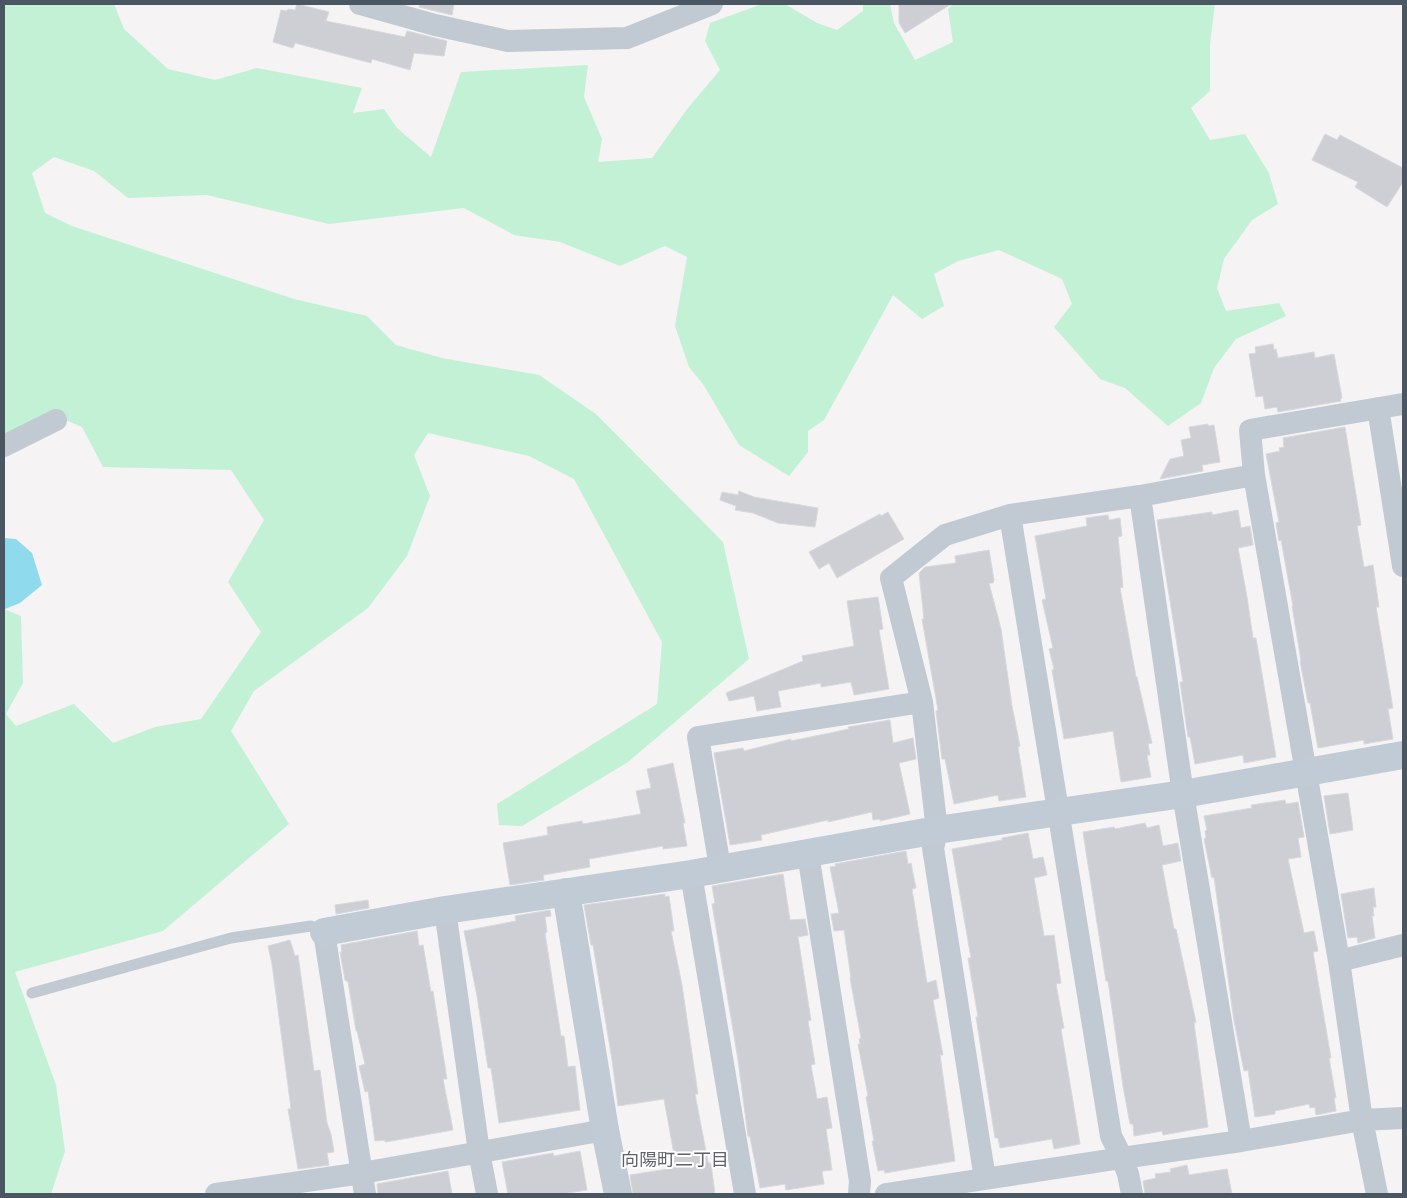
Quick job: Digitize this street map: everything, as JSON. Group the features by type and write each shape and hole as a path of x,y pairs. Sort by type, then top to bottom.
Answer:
{"street":[{"path":"360,4 435,26 508,41 627,38 712,4"},
{"path":"1376,1194 1362,1120 1339,961 1254,475 1250,430 1403,404"},
{"path":"1378,408 1403,566"},
{"path":"4,446 56,420"},
{"path":"985,1179 933,848 937,830 922,702 891,578 945,535 1010,515 1140,496 1254,475"},
{"path":"1140,496 1184,794 1241,1141"},
{"path":"1010,515 1110,1136 1122,1158 1132,1194"},
{"path":"720,868 698,738 922,702"},
{"path":"363,1183 324,932 445,910 691,874 937,830 1184,794 1403,755"},
{"path":"808,854 860,1180 858,1194"},
{"path":"691,874 745,1194"},
{"path":"566,892 604,1130 618,1194"},
{"path":"445,910 479,1152 487,1194"},
{"path":"1339,961 1403,945"},
{"path":"886,1194 1241,1141 1362,1120 1403,1118"},
{"path":"216,1194 363,1183 479,1152 604,1130"}],"lane":[{"path":"32,992 231,938 311,926 324,932"}],"green space":[{"path":"4,4 114,4 124,29 168,69 215,80 257,68 362,88 353,113 384,109 397,128 431,157 461,72 588,65 584,97 602,139 598,162 652,158 688,108 720,70 705,41 710,23 762,4 785,4 817,23 837,30 863,11 863,4 890,4 894,23 915,60 953,42 948,9 953,4 1215,4 1210,44 1210,91 1191,108 1210,140 1245,134 1269,173 1278,204 1252,220 1224,259 1217,288 1226,311 1279,303 1286,316 1236,339 1214,368 1201,403 1168,426 1125,388 1100,379 1054,327 1072,304 1062,279 999,250 958,261 934,274 944,306 922,319 893,295 824,420 808,431 808,452 789,476 739,445 703,384 689,367 675,326 687,257 665,246 620,266 560,242 514,235 464,208 329,224 207,195 128,198 94,171 54,157 32,173 45,213 72,226 294,299 367,316 396,345 442,358 539,375 596,414 723,542 749,659 628,762 522,826 499,825 497,804 657,704 662,642 574,479 529,456 428,433 414,455 430,496 407,556 368,608 254,691 231,731 289,824 163,931 15,972 56,1085 65,1151 51,1194 4,1194 4,609 21,616 23,683 6,714 16,726 74,704 113,743 155,727 201,719 261,632 228,582 264,520 231,470 103,467 82,427 49,413 4,439"}],"water":[{"path":"4,538 16,539 32,553 42,585 20,603 5,609"}],"building":[{"path":"297,4 329,12 326,21 405,37 407,31 447,41 444,56 414,53 410,70 372,59 371,63 295,43 293,48 273,42 281,10 295,10"},
{"path":"420,4 454,4 452,15 419,7"},
{"path":"899,4 951,4 905,33 899,23"},
{"path":"1325,134 1337,140 1340,135 1403,168 1403,182 1387,207 1355,187 1358,182 1312,160"},
{"path":"1273,344 1278,358 1314,352 1315,358 1334,354 1341,401 1278,412 1277,407 1265,409 1263,396 1256,397 1249,354 1256,353 1255,347"},
{"path":"1208,424 1208,426 1214,425 1220,462 1202,465 1203,471 1160,479 1170,459 1184,456 1181,440 1191,438 1189,427"},
{"path":"1345,427 1361,525 1357,526 1364,567 1373,565 1379,607 1376,607 1393,708 1388,709 1393,739 1364,744 1364,740 1318,748 1300,661 1293,606 1281,540 1279,541 1276,523 1279,522 1266,454 1280,451 1279,448 1284,447 1283,438"},
{"path":"739,491 754,497 818,508 815,527 778,523 753,513 735,510 736,506 720,500 722,492 738,495"},
{"path":"1238,510 1241,528 1250,526 1253,545 1238,548 1253,638 1256,638 1276,757 1244,763 1243,755 1195,764 1190,737 1188,737 1180,682 1183,682 1157,520 1212,512 1212,515"},
{"path":"888,512 904,539 837,578 829,563 819,569 809,552 880,514 881,516"},
{"path":"1108,515 1109,520 1120,518 1122,536 1118,537 1123,587 1120,588 1136,677 1152,743 1148,744 1150,755 1147,755 1151,777 1121,782 1113,731 1064,739 1052,670 1054,669 1049,649 1053,648 1042,600 1046,599 1035,536 1087,526 1086,518"},
{"path":"989,550 994,580 993,583 989,583 1001,629 1020,746 1018,747 1026,797 999,801 998,795 954,804 945,759 942,759 936,711 938,710 922,619 924,619 919,573 925,567 956,563 955,556"},
{"path":"878,597 883,629 879,630 889,689 854,695 851,682 821,687 821,683 778,691 781,707 757,711 754,696 729,701 726,693 803,661 802,656 854,646 847,601"},
{"path":"890,720 893,743 913,738 916,759 899,763 910,814 880,821 880,819 873,820 872,812 761,835 762,840 730,845 714,753 743,748 744,751 791,739 791,741 849,729 848,727"},
{"path":"673,763 685,823 683,823 687,846 663,849 663,846 589,859 590,867 543,875 544,880 510,885 503,843 548,835 547,827 582,821 583,824 641,814 636,791 651,788 647,769"},
{"path":"1348,793 1353,830 1330,834 1324,796"},
{"path":"1285,800 1286,804 1298,802 1304,837 1298,838 1301,857 1288,859 1304,933 1314,931 1318,951 1313,952 1331,1058 1329,1058 1336,1098 1334,1098 1336,1111 1316,1115 1315,1107 1310,1108 1309,1104 1275,1111 1275,1114 1255,1117 1248,1070 1244,1071 1234,1021 1214,877 1212,878 1204,839 1206,838 1205,831 1207,830 1204,816 1252,808 1251,805"},
{"path":"1145,823 1147,828 1159,825 1163,846 1178,843 1181,861 1162,865 1174,929 1176,929 1196,1022 1194,1023 1208,1127 1163,1135 1162,1131 1134,1136 1133,1124 1130,1124 1123,1086 1108,981 1106,981 1083,832 1114,827 1115,829"},
{"path":"1028,833 1033,859 1043,857 1047,875 1034,878 1044,936 1054,935 1061,983 1056,984 1064,1028 1061,1029 1080,1144 1054,1149 1052,1139 1000,1148 998,1138 995,1138 968,958 971,958 952,849"},
{"path":"906,851 908,864 911,863 916,888 912,889 927,983 936,980 939,998 933,1000 943,1055 940,1055 955,1161 885,1173 884,1170 878,1171 872,1141 874,1141 866,1097 868,1096 858,1044 860,1044 859,1039 861,1038 850,978 844,930 834,931 831,914 839,913 830,867 836,866 835,864"},
{"path":"783,874 790,920 805,919 808,935 798,937 811,1020 808,1021 815,1064 811,1065 817,1099 827,1097 832,1128 826,1129 832,1170 822,1171 824,1184 786,1190 785,1184 760,1188 750,1137 748,1136 738,1060 712,904 715,903 712,886"},
{"path":"1374,888 1376,907 1373,907 1374,916 1372,916 1375,938 1358,943 1357,937 1348,938 1341,894"},
{"path":"665,894 665,897 669,896 674,931 671,931 682,985 698,1094 695,1094 708,1162 711,1164 715,1194 633,1194 630,1175 674,1168 672,1160 675,1160 664,1099 618,1106 593,945 591,945 584,905"},
{"path":"368,900 369,908 336,914 335,905"},
{"path":"550,910 551,916 545,917 547,932 545,933 561,1036 564,1036 568,1067 575,1066 580,1110 499,1123 491,1068 488,1068 477,996 464,931 516,921 515,916"},
{"path":"417,931 419,946 423,945 431,992 433,991 447,1079 443,1079 453,1130 385,1142 385,1140 375,1141 368,1091 365,1092 359,1066 365,1064 356,1031 348,982 345,980 340,952 342,952 341,945"},
{"path":"290,940 295,956 298,955 314,1071 320,1070 327,1123 334,1152 327,1153 329,1165 298,1169 288,1109 291,1109 268,946"},
{"path":"580,1151 587,1190 561,1194 508,1194 502,1162 553,1153 554,1156"},
{"path":"1187,1165 1189,1175 1227,1169 1232,1194 1145,1194 1143,1181 1156,1178 1155,1174 1171,1172 1170,1169"},
{"path":"448,1171 452,1194 378,1194 377,1184"}],"district":[{"name":"向陽町二丁目","path":"675,1159"}]}
